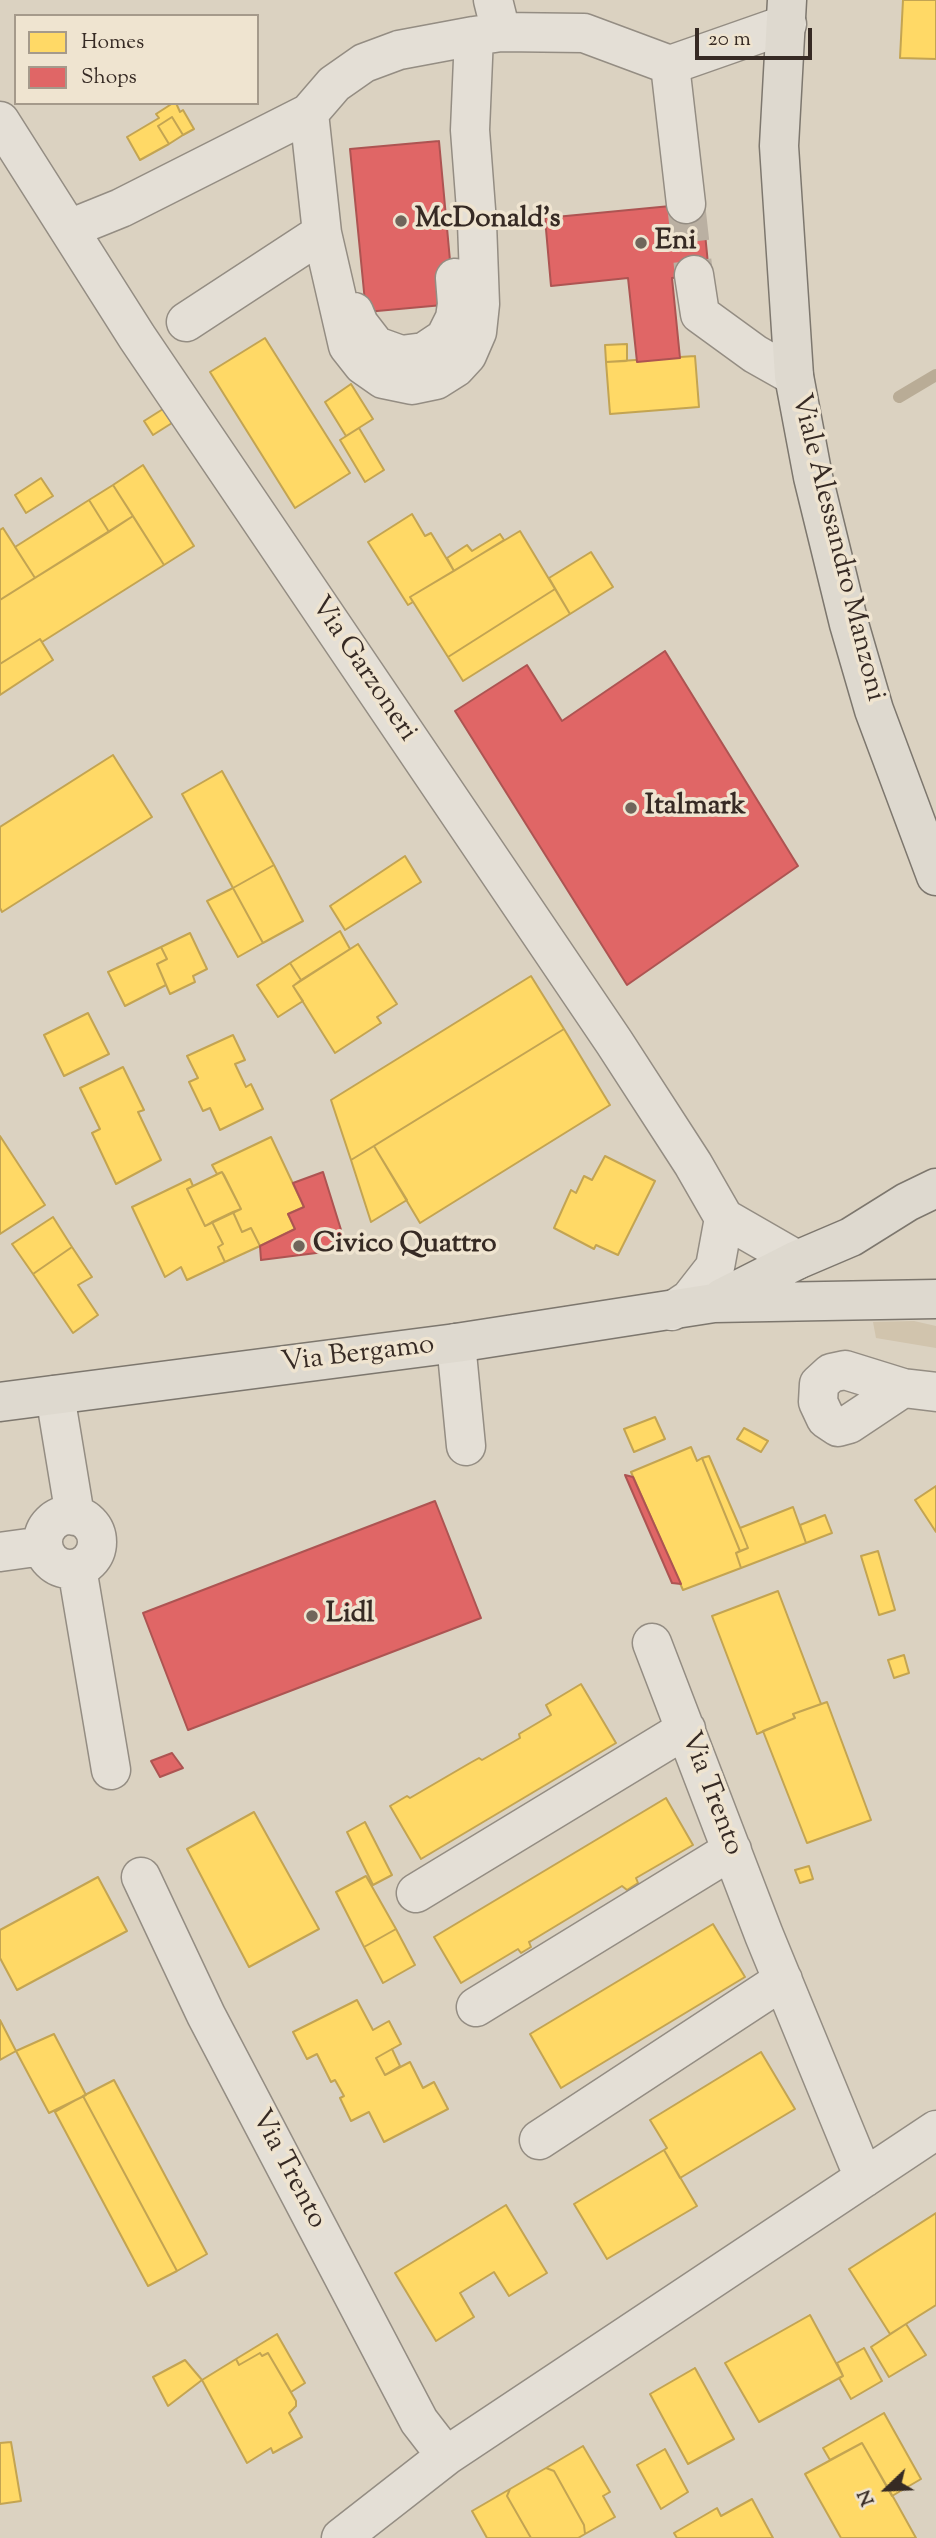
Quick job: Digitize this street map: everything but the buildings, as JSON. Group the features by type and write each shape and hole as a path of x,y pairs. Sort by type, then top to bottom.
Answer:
{"main road":[{"name":"Viale Alessandro Manzoni","path":"787,12 779,146 794,376 813,477 849,624 874,710 936,877"},
{"name":"Via Bergamo","path":"714,1303 797,1260 851,1237 907,1202 936,1188"},
{"name":"Via Bergamo","path":"0,1402 456,1343 714,1303 936,1299"}],"street":[{"path":"69,229 121,208 309,113 334,85 364,63 399,50 489,23 584,33 670,65 787,12"},
{"path":"309,113 322,233 348,346 363,365 383,379 412,385 436,380 455,368 467,355 477,332 480,304 470,131 489,23"},
{"path":"670,65 686,204"},
{"name":"Via Garzoneri","path":"0,121 137,337 614,1042 693,1164 724,1218"},
{"path":"318,194 340,221 351,306 359,324 376,346 401,355 424,352 445,338 455,318 457,304 445,156 470,131"},
{"path":"186,322 322,233"},
{"path":"694,275 700,314 755,354 794,376"},
{"path":"672,1311 690,1299 715,1267 724,1218 797,1260"},
{"path":"456,1343 466,1446"},
{"path":"55,1395 75,1516"},
{"path":"75,1516 91,1525 96,1541 91,1558 77,1567 68,1568 54,1564 43,1546 46,1529 51,1522 59,1517 75,1516"},
{"path":"0,1552 43,1546"},
{"path":"77,1567 111,1770"},
{"name":"Via Trento","path":"652,1643 783,1980 864,2178"},
{"path":"416,1893 686,1729"},
{"path":"476,2007 732,1850"},
{"name":"Via Trento","path":"141,1877 206,2015 419,2421 446,2456"},
{"path":"539,2140 783,1980"},
{"path":"364,2531 446,2456 936,2130"}],"shaded area":[{"path":"914,1321 936,1326 936,1348 876,1338 873,1322"}],"waterway":[{"path":"899,397 936,375"}],"tunnel":[{"path":"686,204 694,275"}],"place":[{"name":"McDonald's","path":"401,221"},
{"name":"Eni","path":"641,243"},
{"name":"Italmark","path":"631,808"},
{"name":"Civico Quattro","path":"299,1246"},
{"name":"Lidl","path":"312,1616"}]}
